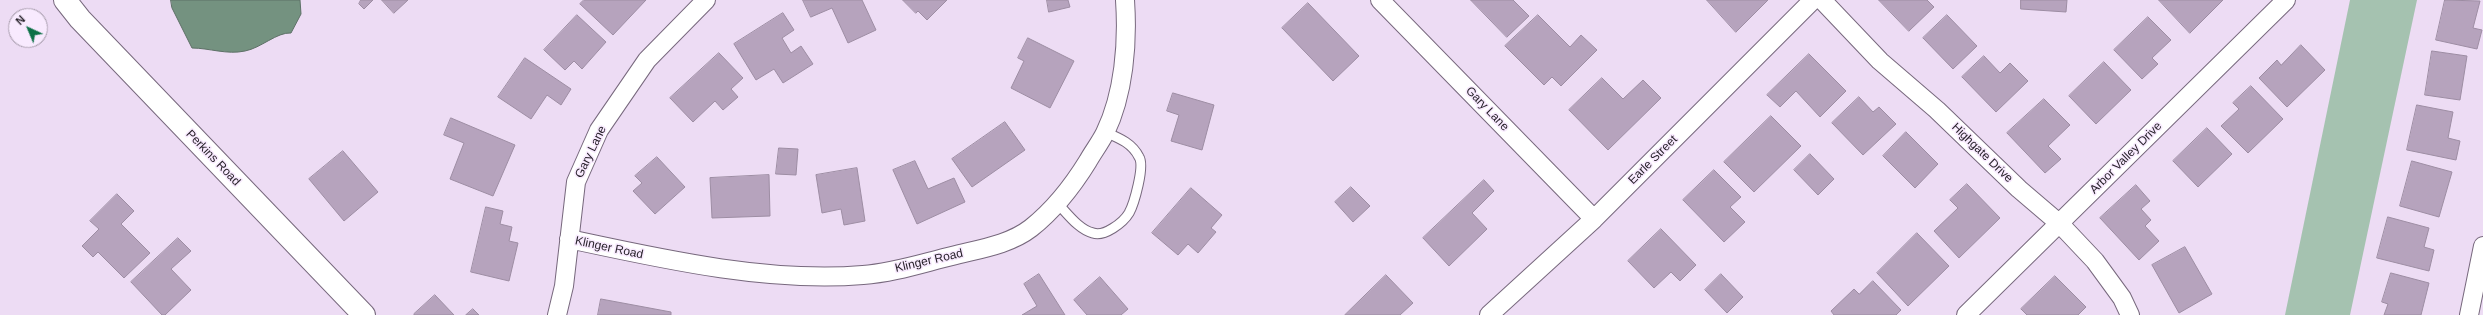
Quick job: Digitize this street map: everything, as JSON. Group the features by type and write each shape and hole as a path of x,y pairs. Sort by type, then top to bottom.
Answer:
{"main road":[{"name":"Perkins Road","path":"65,0 80,19 364,315"}],"street":[{"name":"Gary Lane","path":"557,315 564,286 576,182 599,130 647,60 706,0"},
{"name":"Klinger Road","path":"569,239 654,258 787,276 863,275 907,267 1004,243 1030,229 1058,204 1069,191 1105,132 1118,90 1126,47 1125,0"},
{"name":"Gary Lane","path":"1380,0 1594,219"},
{"name":"Earle Street","path":"1489,315 1594,219 1813,0"},
{"name":"Highgate Drive","path":"1822,0 1880,61 1937,110 2019,189 2060,224 2094,261 2122,298 2130,315"},
{"name":"Arbor Valley Drive","path":"1966,315 2286,0"},
{"path":"2468,315 2483,246"}],"lane":[{"path":"1058,204 1085,230 1094,234 1104,233 1128,214 1134,203 1141,158 1127,142 1105,132"}],"shaded area":[{"path":"171,0 300,0 301,14 291,33 280,35 257,47 245,51 225,52 192,48 172,8"},
{"path":"2350,0 2417,0 2350,315 2285,315"}],"building":[{"path":"361,0 373,0 364,9 359,4"},
{"path":"382,0 408,0 394,13"},
{"path":"584,0 646,0 613,35 580,4"},
{"path":"803,0 862,0 876,30 848,43 832,8 811,17"},
{"path":"903,0 947,0 927,20 918,11 916,13"},
{"path":"1047,0 1068,0 1070,7 1049,12"},
{"path":"1471,0 1513,0 1529,16 1507,37"},
{"path":"1707,0 1768,0 1736,32"},
{"path":"1879,0 1927,0 1934,7 1909,31"},
{"path":"2021,0 2067,0 2066,12 2021,9"},
{"path":"2159,0 2223,0 2190,33"},
{"path":"2445,0 2480,1 2473,28 2482,30 2477,49 2436,40"},
{"path":"1308,3 1359,56 1333,81 1282,28"},
{"path":"783,13 794,30 782,38 791,53 801,46 813,64 783,83 774,69 756,80 734,44"},
{"path":"577,15 606,42 582,69 574,61 565,70 544,50"},
{"path":"1538,15 1570,47 1581,35 1597,50 1561,86 1552,77 1544,85 1505,46"},
{"path":"1947,15 1977,46 1953,69 1923,38"},
{"path":"2148,17 2171,40 2152,58 2158,64 2142,79 2114,50"},
{"path":"1028,38 1074,61 1050,108 1011,88 1024,61 1018,58"},
{"path":"2301,45 2325,70 2287,107 2259,78 2277,60 2281,65"},
{"path":"2432,51 2467,56 2460,100 2425,95"},
{"path":"719,53 743,78 731,89 738,97 723,110 715,101 693,122 670,98"},
{"path":"1809,54 1846,91 1820,117 1796,91 1780,107 1767,95"},
{"path":"1984,56 2000,73 2010,63 2028,81 1996,112 1962,77"},
{"path":"525,58 571,89 561,105 547,95 531,119 498,97"},
{"path":"2104,62 2131,90 2096,124 2069,96"},
{"path":"1602,78 1623,99 1643,80 1661,98 1608,150 1569,110"},
{"path":"2251,86 2283,119 2248,153 2221,126 2239,109 2233,103"},
{"path":"1173,93 1214,105 1202,150 1171,141 1179,115 1167,111"},
{"path":"1859,97 1873,112 1879,107 1896,124 1863,155 1832,123"},
{"path":"2044,99 2070,125 2048,146 2061,159 2045,173 2007,133"},
{"path":"2417,105 2453,112 2448,138 2460,141 2456,160 2407,150"},
{"path":"1771,116 1801,146 1754,192 1724,162"},
{"path":"451,118 515,145 493,196 450,179 464,143 444,135"},
{"path":"1005,122 1025,150 972,187 952,159"},
{"path":"2207,128 2232,154 2198,187 2173,161"},
{"path":"1906,132 1938,164 1915,188 1883,156"},
{"path":"779,148 798,149 796,175 776,174"},
{"path":"343,151 378,192 344,221 309,179"},
{"path":"1810,154 1834,179 1818,195 1794,170"},
{"path":"657,157 685,187 655,214 633,191 642,183 635,176"},
{"path":"915,161 928,189 954,178 965,202 917,224 893,170"},
{"path":"2412,161 2452,172 2439,217 2400,206"},
{"path":"857,168 865,221 844,225 841,209 822,213 816,175"},
{"path":"1714,170 1741,197 1730,207 1745,222 1724,242 1683,200"},
{"path":"769,175 770,216 712,218 710,178"},
{"path":"1484,180 1494,191 1472,213 1487,229 1449,266 1423,238"},
{"path":"1967,184 2000,218 1959,258 1934,231 1958,208 1950,200"},
{"path":"2136,185 2150,201 2141,209 2151,220 2145,226 2159,241 2139,260 2100,218"},
{"path":"1351,187 1370,206 1353,222 1335,202"},
{"path":"1191,188 1222,215 1211,228 1216,232 1198,253 1188,244 1178,255 1152,233"},
{"path":"117,194 134,211 121,224 150,253 124,278 98,252 93,257 82,246 99,229 90,221"},
{"path":"486,207 503,211 500,224 512,227 509,241 518,243 509,281 471,272"},
{"path":"2388,217 2429,228 2424,247 2434,250 2429,271 2377,258"},
{"path":"1661,229 1696,265 1680,281 1671,272 1654,288 1628,261"},
{"path":"1917,233 1949,266 1908,306 1877,273"},
{"path":"178,238 191,251 171,269 191,290 165,315 162,315 131,282"},
{"path":"2185,247 2212,294 2179,313 2152,265"},
{"path":"2391,273 2429,283 2421,315 2384,315 2388,304 2382,302"},
{"path":"1039,274 1065,315 1022,315 1037,306 1024,284"},
{"path":"1721,274 1743,297 1727,313 1705,290"},
{"path":"1386,275 1413,303 1400,315 1345,315"},
{"path":"2055,276 2086,307 2078,315 2027,315 2021,309"},
{"path":"1100,277 1128,309 1121,315 1087,315 1074,300"},
{"path":"1873,281 1901,310 1896,315 1834,315 1831,311 1854,289 1859,294"},
{"path":"435,295 454,315 414,315 414,314"},
{"path":"601,299 671,312 671,315 598,315"},
{"path":"473,309 479,315 466,315"}]}
